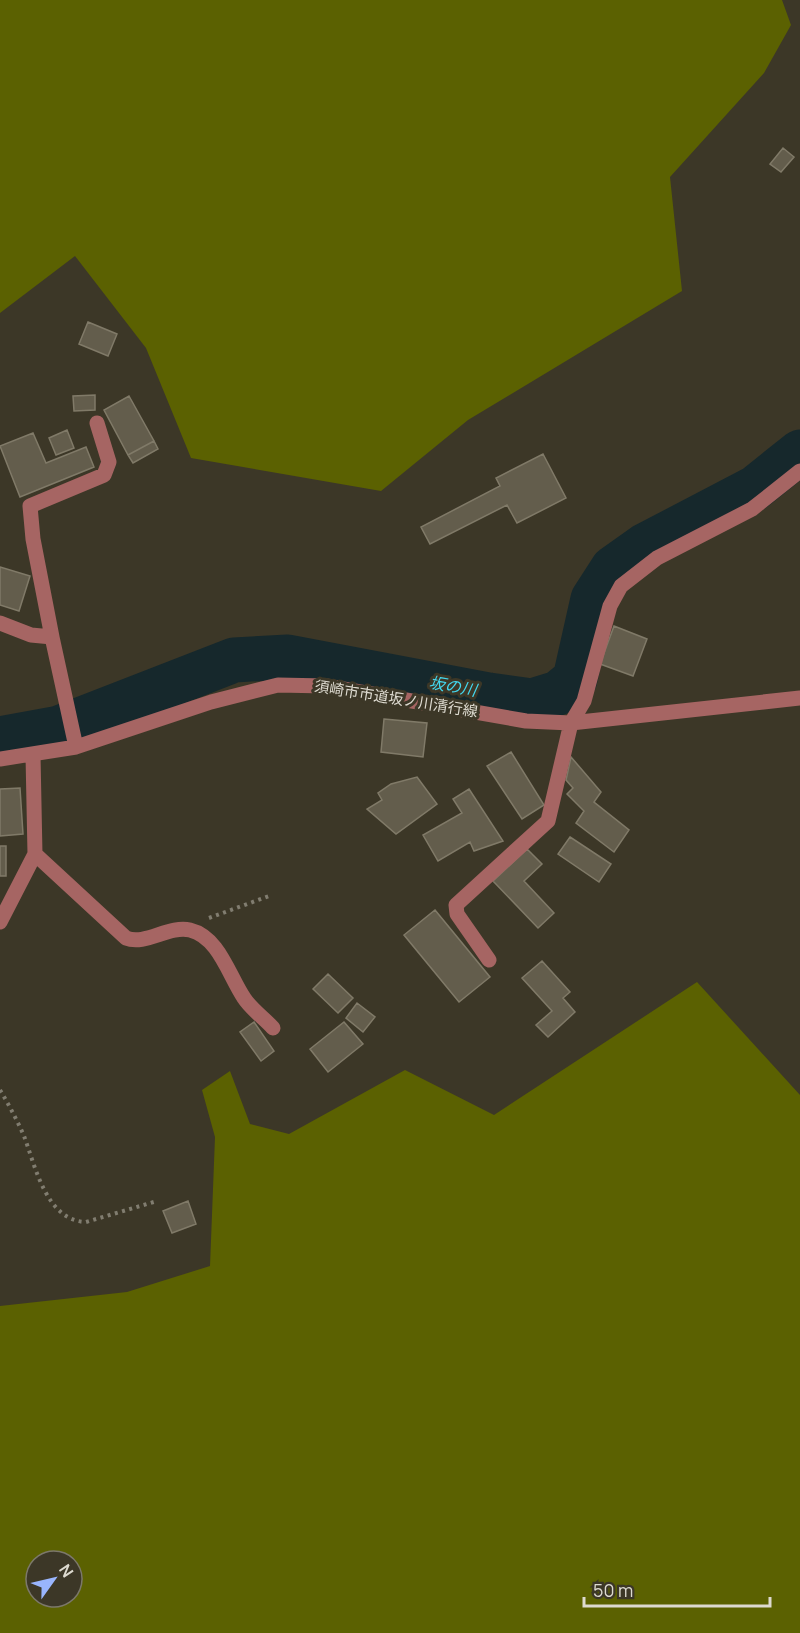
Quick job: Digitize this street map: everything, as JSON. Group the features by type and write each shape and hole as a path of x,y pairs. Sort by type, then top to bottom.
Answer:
{"street":[{"path":"74,743 33,539 30,506 104,475 109,462 97,423"},
{"path":"489,960 457,914 456,905 548,821 571,723 584,701 610,606 621,586 657,558 752,509 800,471"},
{"path":"0,623 31,634 52,637"},
{"name":"須崎市市道坂ノ川清行線","path":"0,759 33,755 259,689 298,684 526,721 571,723 800,698"},
{"path":"0,922 35,854 33,755"},
{"path":"35,854 126,938 135,939 180,929 190,930 206,939 228,968 244,999 273,1028"}],"path":[{"path":"180,929 269,896"},
{"path":"0,1090 14,1114 42,1185 66,1216 77,1222 86,1222 158,1201"}],"shaded area":[{"path":"0,0 782,0 791,25 764,73 670,177 682,291 468,420 381,491 191,458 146,348 75,256 0,313"},
{"path":"697,982 800,1095 800,1633 0,1633 0,1306 127,1292 210,1266 215,1137 202,1090 230,1071 250,1124 289,1134 405,1070 494,1115"}],"building":[{"path":"783,148 794,157 781,172 770,164"},
{"path":"88,322 117,334 108,356 79,344"},
{"path":"95,395 95,410 74,411 73,396"},
{"path":"129,396 154,441 128,455 104,410"},
{"path":"67,430 74,448 56,455 49,438"},
{"path":"33,433 46,463 86,447 94,467 20,497 0,446"},
{"path":"154,441 158,449 133,463 128,455"},
{"path":"543,454 566,498 517,523 507,505 430,544 421,527 500,486 496,478"},
{"path":"0,567 30,576 19,611 0,605"},
{"path":"614,626 647,639 633,676 600,664"},
{"path":"384,719 427,723 423,757 381,752"},
{"path":"511,752 544,805 522,819 487,766"},
{"path":"571,757 601,792 594,802 629,830 614,852 576,823 584,811 567,794 573,788 566,780"},
{"path":"417,777 437,804 396,834 367,809 382,800 378,793 391,784"},
{"path":"20,788 23,834 0,836 0,789"},
{"path":"469,789 503,841 474,851 470,842 438,861 423,835 462,813 453,799"},
{"path":"570,837 611,864 599,882 558,854"},
{"path":"0,846 6,846 6,876 0,876"},
{"path":"527,849 542,864 524,881 554,913 538,928 493,881"},
{"path":"435,910 490,977 459,1002 404,935"},
{"path":"542,961 570,992 563,998 575,1012 548,1037 536,1025 552,1011 522,978"},
{"path":"328,974 353,998 338,1013 313,989"},
{"path":"357,1003 375,1017 363,1032 346,1018"},
{"path":"254,1022 274,1051 261,1061 240,1032"},
{"path":"344,1022 363,1044 328,1072 310,1049"},
{"path":"188,1201 196,1224 172,1233 163,1211"}],"waterway":[{"name":"坂の川","path":"0,739 59,728 234,660 288,657 532,701 558,693 575,679 593,599 613,568 644,546 755,488 800,452"}]}
